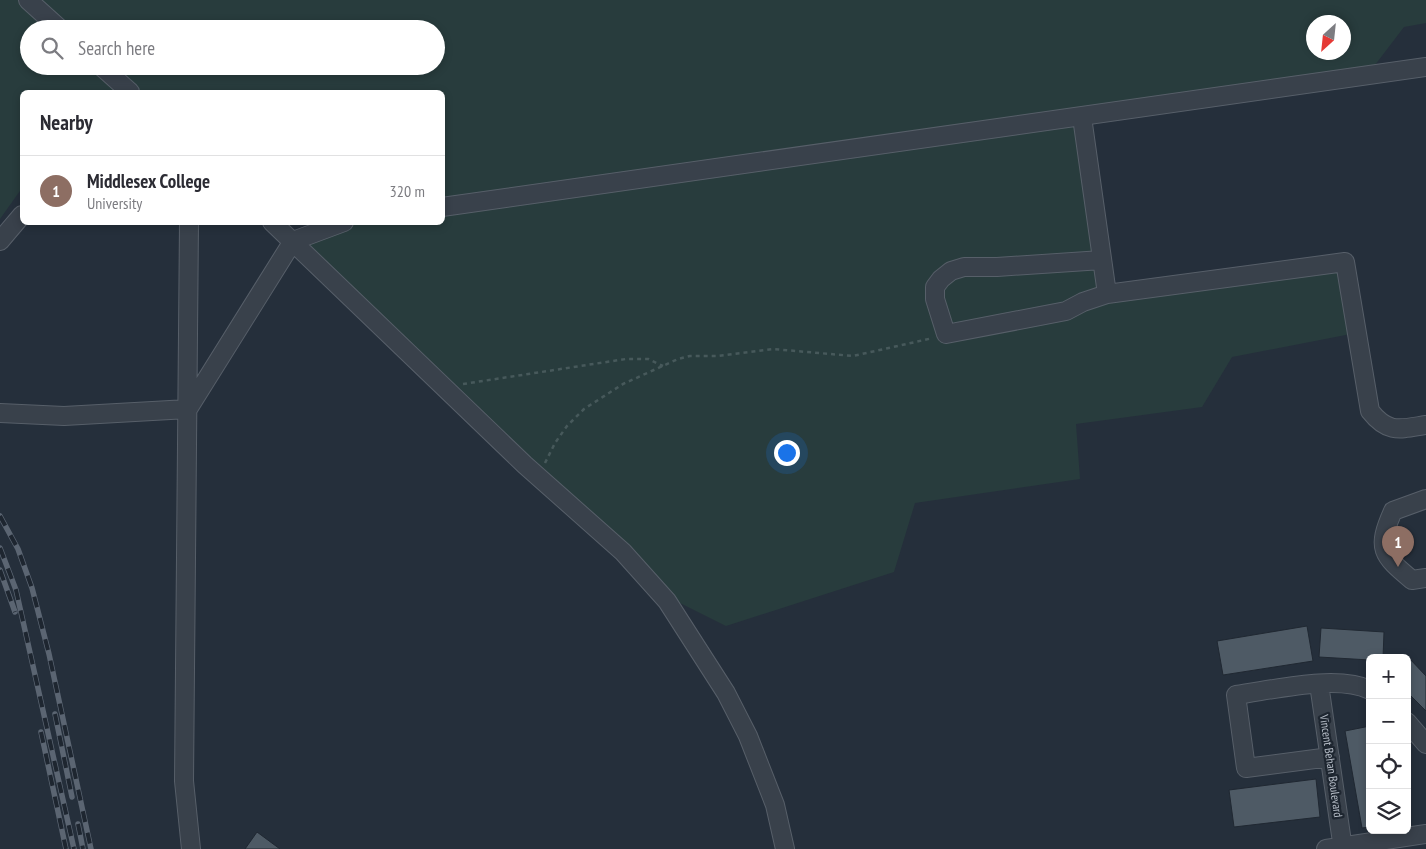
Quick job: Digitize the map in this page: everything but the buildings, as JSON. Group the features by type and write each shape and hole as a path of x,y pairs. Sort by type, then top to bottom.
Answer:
{"lane":[{"path":"28,0 50,20"},
{"path":"445,207 1082,117 1426,66"},
{"path":"111,75 127,90"},
{"path":"1082,117 1107,294"},
{"path":"0,241 20,217"},
{"path":"189,225 184,780 191,849"},
{"path":"275,225 542,480 623,552 667,601 726,693 748,736 775,805 785,849"},
{"path":"188,409 292,241 336,225"},
{"path":"1102,260 997,268 964,267 951,271 941,278 935,287 935,299 946,334 1066,311 1083,302 1107,294 1345,262 1370,411 1384,426 1397,429 1426,425"},
{"path":"0,413 64,416 188,409"},
{"path":"1426,499 1393,511 1386,526 1384,546 1389,561 1412,580 1426,578"},
{"path":"1330,757 1246,768 1236,694 1340,682 1360,685 1366,688"},
{"name":"Vincent Behan Boulevard","path":"1319,684 1330,757 1337,848"},
{"path":"1411,727 1426,744"},
{"path":"1337,848 1426,834"}],"path":[{"path":"542,480 546,461 555,443 584,409 623,384 690,356 718,356 773,349 853,356 946,334"},
{"path":"447,390 473,382 626,359 648,359 663,366"}],"green space":[{"path":"0,0 1426,0 1426,23 1404,27 1375,65 1088,107 1115,284 1351,255 1361,332 1232,357 1202,407 1076,424 1080,479 915,503 894,572 726,626 656,591 287,236 327,225 445,225 445,90 20,90 20,191 0,219"}],"railway":[{"path":"0,516 18,549 32,588 49,654 91,849"},
{"path":"0,548 16,590 74,849"},
{"path":"0,570 15,612"},
{"path":"55,714 72,797"},
{"path":"41,732 66,849"},
{"path":"78,824 83,849"}],"place":[{"name":"Middlesex College","path":"1398,567"}]}
